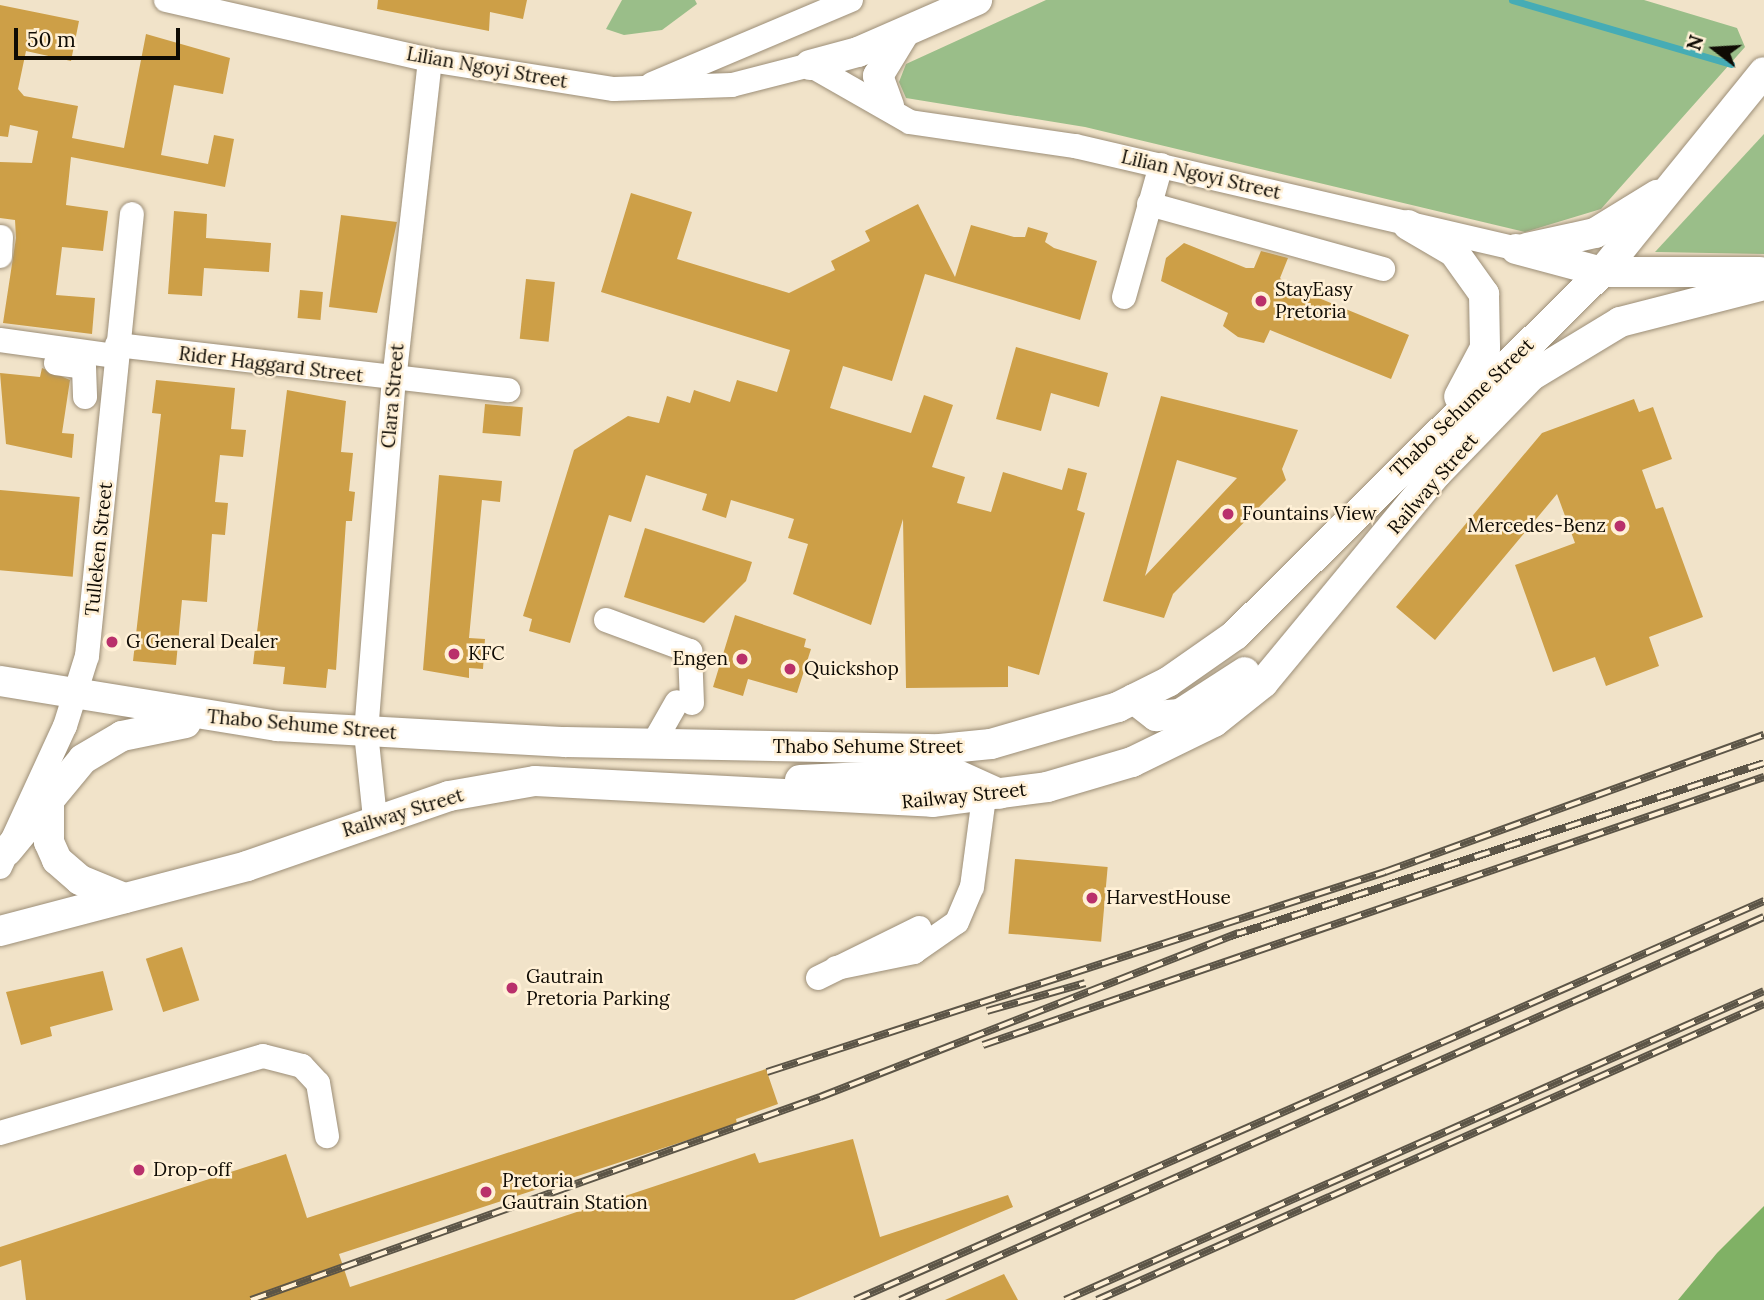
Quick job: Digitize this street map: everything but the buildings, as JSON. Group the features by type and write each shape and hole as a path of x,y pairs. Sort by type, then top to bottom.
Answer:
{"main road":[{"path":"810,65 903,34 977,0"},
{"path":"889,106 878,76 903,34"},
{"name":"Thabo Sehume Street","path":"0,681 75,698 277,726 366,733 653,744 965,748 1134,699 1235,635 1436,432 1602,272 1764,72"},
{"path":"1516,249 1595,233 1673,187"},
{"path":"1408,225 1454,251 1474,274 1489,320 1472,377 1436,432"},
{"path":"1516,249 1602,272 1764,272"},
{"name":"Railway Street","path":"0,931 247,866 375,818 535,781 601,779 889,803 992,795 1132,762 1214,722 1302,644 1437,473 1531,376 1574,345 1620,322 1764,285"},
{"path":"1134,699 1167,717 1223,690 1260,660 1437,473"},
{"path":"4,859 49,797 83,759 122,736 175,722 277,726"},
{"path":"581,742 597,755 628,762 770,779 965,774 992,795"},
{"path":"49,797 49,842 57,860 80,880 124,898"}],"street":[{"name":"Lilian Ngoyi Street","path":"166,0 430,60 638,90 733,85 810,65 889,106 904,120 1161,164 1516,249"},
{"path":"638,90 851,0"},
{"name":"Clara Street","path":"375,818 366,733 394,381 430,60"},
{"path":"1124,297 1161,164"},
{"path":"1149,204 1383,270"},
{"name":"Tulleken Street","path":"4,859 75,698 94,604 132,214"},
{"path":"3,348 116,359"},
{"path":"3,348 81,365 85,386 116,359"},
{"name":"Rider Haggard Street","path":"116,359 508,390"},
{"path":"606,620 690,651 685,702 653,744"},
{"path":"919,928 827,973 914,951 957,922 972,887 992,795"},
{"path":"0,1133 263,1056 302,1066 318,1083 327,1136"}],"green space":[{"path":"622,0 695,0 697,4 662,30 624,35 606,29"},
{"path":"1046,0 1644,0 1737,28 1745,47 1601,209 1525,232 1085,127 906,98 899,82 906,64"},
{"path":"1764,134 1764,254 1655,252"},
{"path":"1764,1206 1764,1300 1678,1300 1717,1253"}],"waterway":[{"path":"1512,0 1731,64"}],"railway":[{"path":"767,1072 1385,872 1764,735"},
{"path":"1231,936 1764,763"},
{"path":"983,1045 1764,777"},
{"path":"855,1300 1764,901"},
{"path":"900,1300 1764,917"},
{"path":"251,1300 820,1097 1239,933"},
{"path":"987,1011 1085,983"},
{"path":"1065,1300 1764,991"},
{"path":"1097,1300 1764,1004"}],"place":[{"name":"StayEasy Pretoria","path":"1261,301"},
{"name":"Fountains View","path":"1228,514"},
{"name":"Mercedes-Benz","path":"1620,526"},
{"name":"G General Dealer","path":"112,642"},
{"name":"KFC","path":"454,654"},
{"name":"Engen","path":"742,659"},
{"name":"Quickshop","path":"790,669"},
{"name":"HarvestHouse","path":"1092,898"},
{"name":"Gautrain Pretoria Parking","path":"512,988"},
{"name":"Drop-off","path":"139,1170"},
{"name":"Pretoria Gautrain Station","path":"486,1192"}]}
